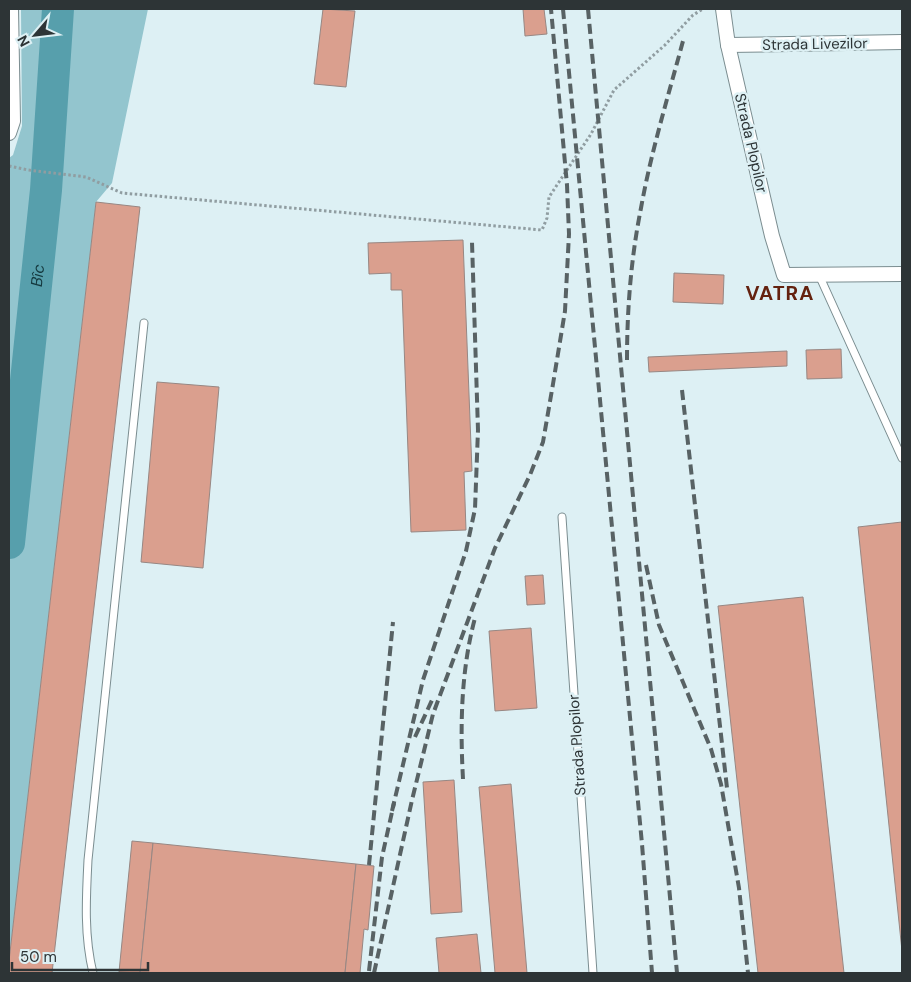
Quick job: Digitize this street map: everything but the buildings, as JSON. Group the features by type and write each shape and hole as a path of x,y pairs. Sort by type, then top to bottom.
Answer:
{"street":[{"path":"9,133 13,121 11,9"},
{"name":"Strada Plopilor","path":"723,9 728,45 772,236 784,275 819,275"},
{"name":"Strada Livezilor","path":"728,45 902,42"},
{"path":"819,275 902,274"}],"lane":[{"path":"819,275 902,458"},
{"path":"93,973 87,941 88,860 144,323"},
{"name":"Strada Plopilor","path":"562,517 593,973"}],"path":[{"path":"9,166 86,177 122,193 542,230 547,218 549,197 590,134 614,90 665,45 693,15 703,9"}],"shaded area":[{"path":"21,9 148,9 112,183 96,202 9,961 9,158 13,155 22,126"}],"waterway":[{"name":"Bîc","path":"9,543 46,190 58,9"}],"railway":[{"path":"374,973 433,714 495,548 530,475 543,442 565,311 569,234 567,185 551,9"},
{"path":"563,9 642,844 652,973"},
{"path":"588,9 677,973"},
{"path":"627,360 630,284 645,187 683,41"},
{"path":"392,811 423,680 466,551 475,509 478,430 472,242"},
{"path":"682,390 727,788"},
{"path":"646,565 659,625 711,749 721,784 739,888 748,973"},
{"path":"463,779 464,678 475,618"},
{"path":"369,865 393,622"},
{"path":"415,737 433,698"},
{"path":"369,971 382,857 394,803"}],"district":[{"name":"VATRA","path":"780,293"}]}
